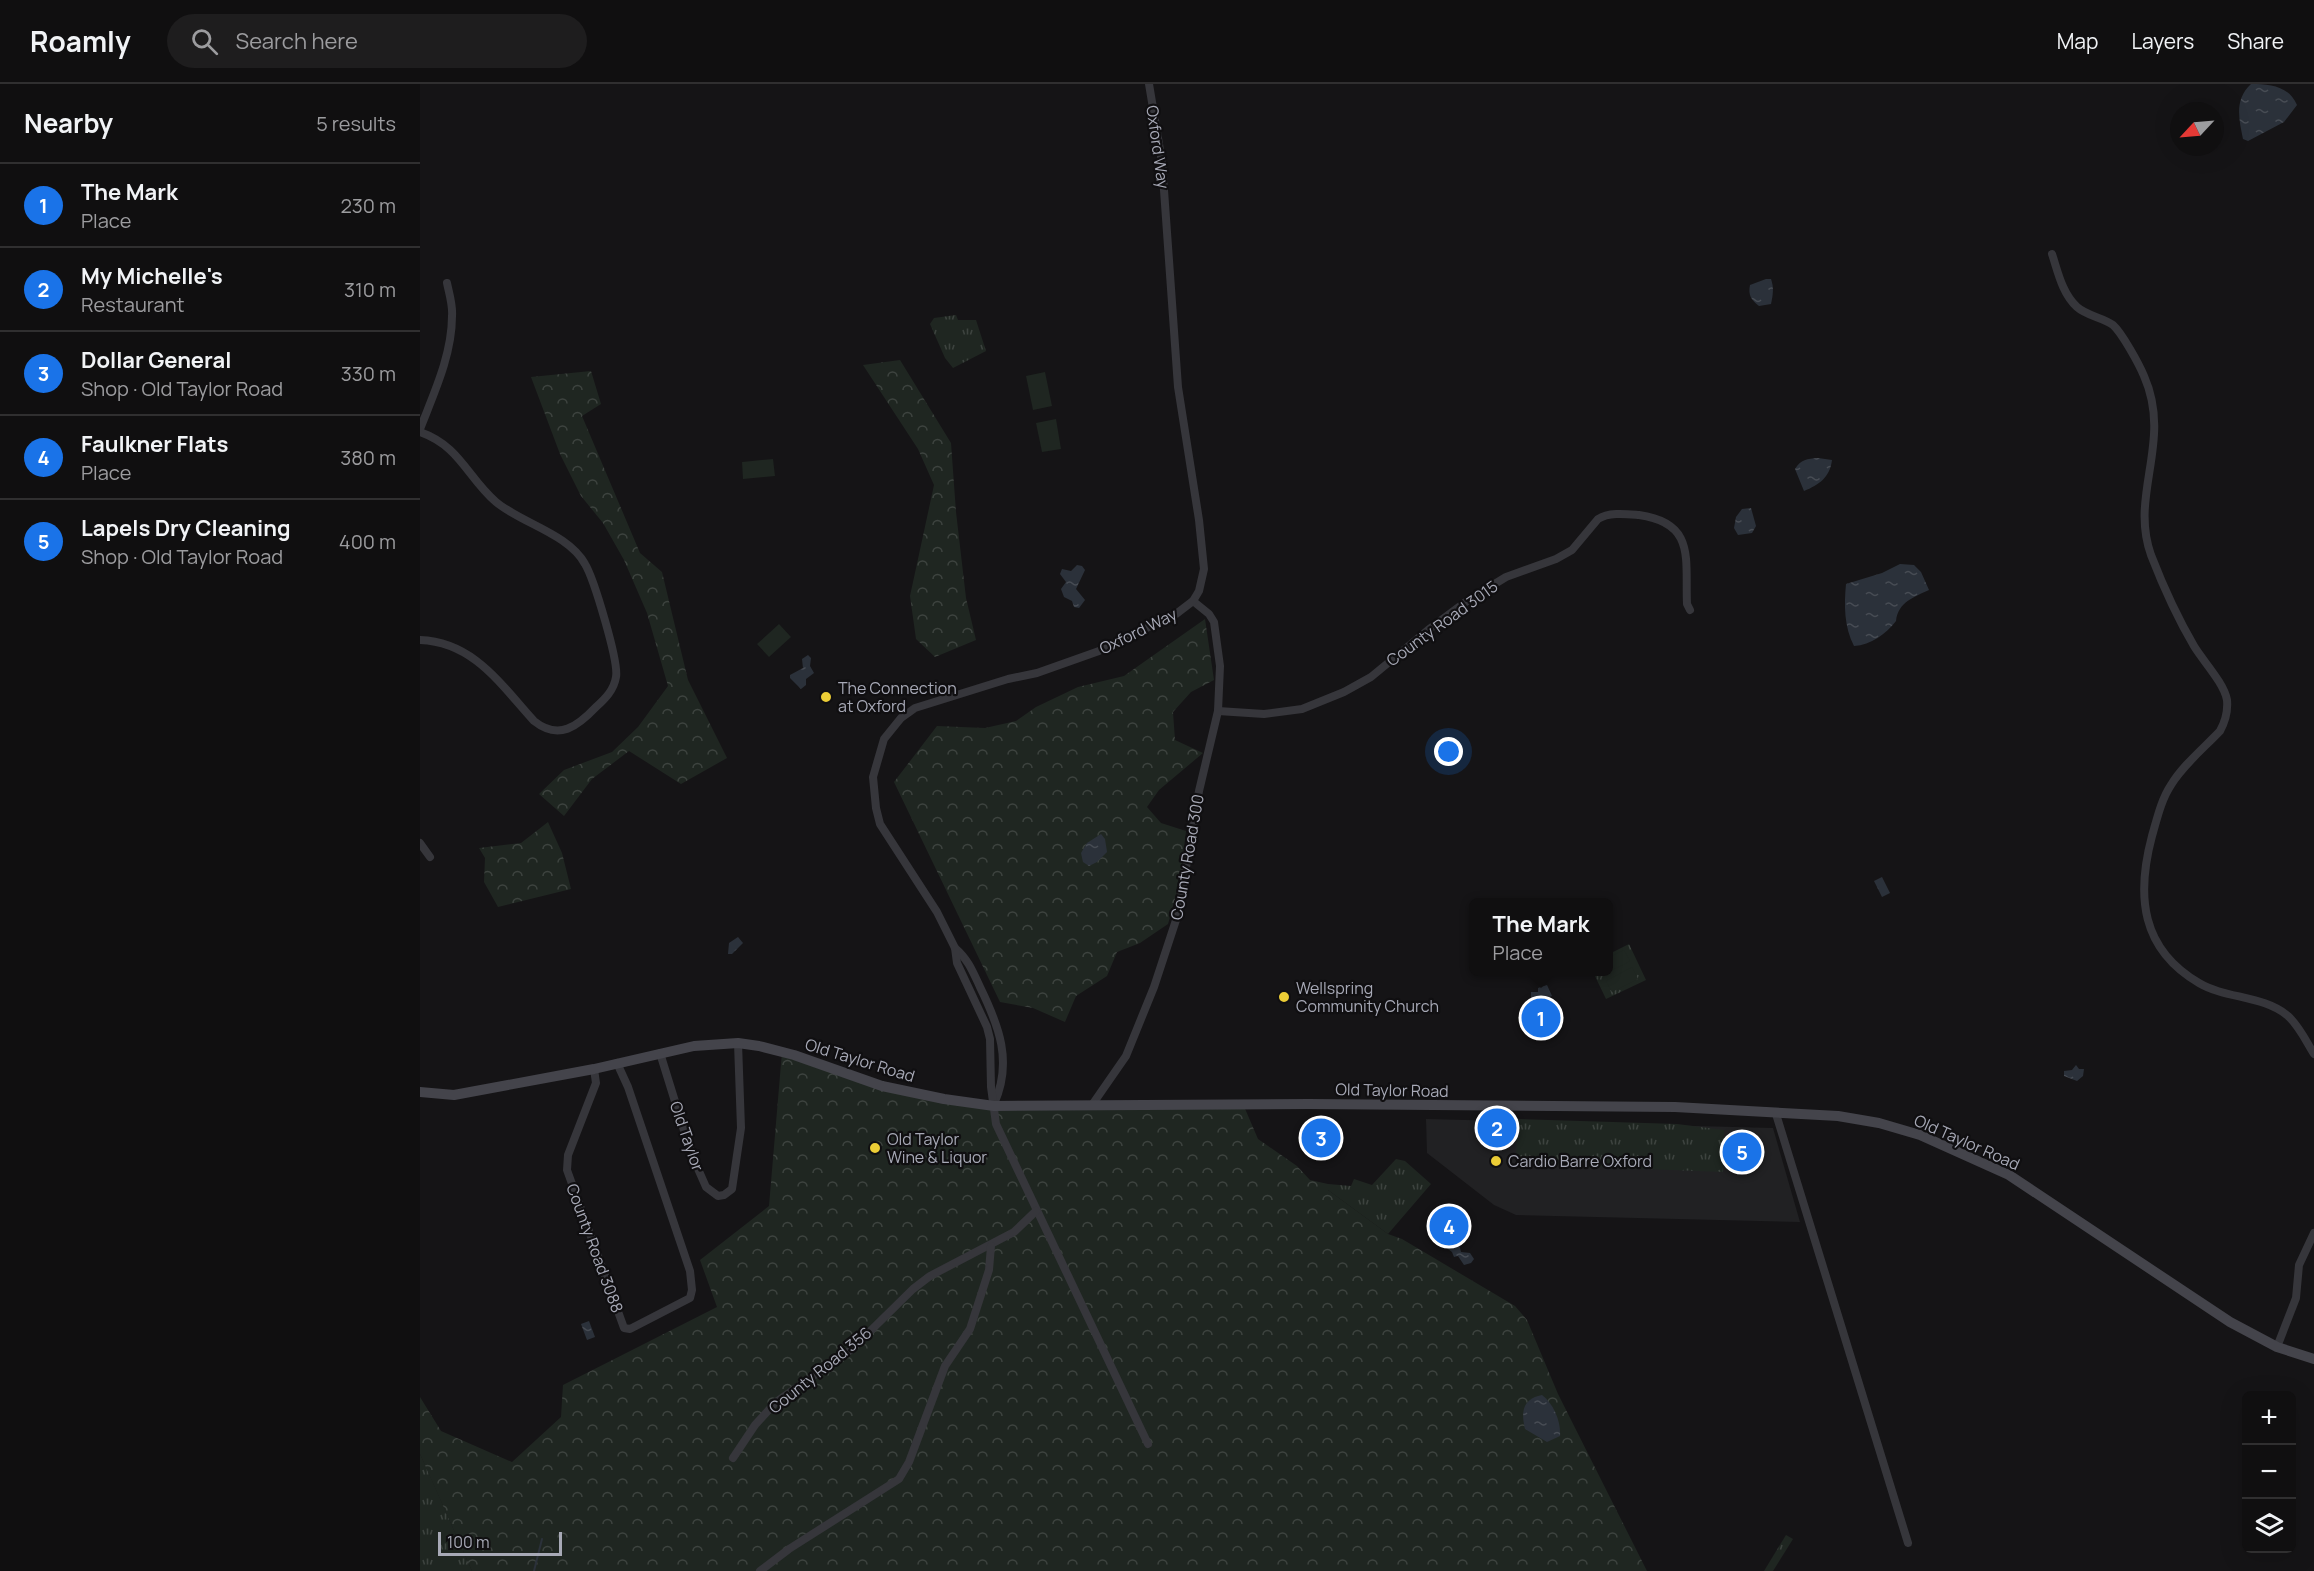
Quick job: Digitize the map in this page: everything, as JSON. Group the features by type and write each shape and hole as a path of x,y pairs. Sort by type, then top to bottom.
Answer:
{"street":[{"name":"Oxford Way","path":"994,1106 990,1039 981,1014 957,963 955,948 937,912 880,824 873,777 884,739 901,718 915,708 1080,658 1165,621 1193,601 1202,583 1204,569 1199,519 1178,387 1162,162 1149,84"},
{"path":"2052,254 2064,290 2076,306 2113,326 2130,350 2144,376 2155,413 2156,436 2145,497 2145,536 2164,587 2178,616 2227,699 2225,723 2171,784 2158,815 2145,874 2144,906 2148,923 2161,950 2183,971 2200,984 2225,993 2260,1001 2276,1008 2289,1017 2314,1054"},
{"path":"420,640 434,641 466,652 480,662 534,721 543,728 553,730 564,730 579,724 609,693 617,676 615,660 591,577 580,556 567,544 495,501 451,449 441,441 420,431 447,356 451,336 453,313 447,283"},
{"name":"County Road 3015","path":"1218,711 1264,714 1302,709 1344,692 1371,677 1428,630 1496,583 1506,577 1556,559 1572,550 1603,516 1651,517 1665,521 1676,530 1686,553 1687,604 1690,610"},
{"name":"County Road 300","path":"1092,1105 1126,1056 1154,987 1178,914 1199,791 1218,711 1220,666 1214,622 1209,614 1193,601"},
{"path":"420,843 430,857"},
{"name":"Oxford Way","path":"955,948 966,957 999,1030 1003,1052 1002,1087 994,1106"},
{"name":"Old Taylor Road","path":"420,1092 454,1095 594,1069 694,1046 738,1043 794,1055 882,1086 944,1099 994,1106 1310,1104 1675,1107 1838,1116 1879,1123 1920,1135 2009,1175 2230,1322 2277,1347 2314,1359"},
{"name":"Old Taylor","path":"660,1053 691,1153 706,1187 718,1196 732,1189 741,1128 738,1043"},
{"name":"County Road 3088","path":"594,1069 596,1083 568,1155 567,1170 624,1328 630,1329 690,1298 692,1290 690,1271 628,1087 617,1063"},
{"path":"994,1106 996,1124 1148,1444"},
{"path":"1776,1114 1908,1543"},
{"name":"County Road 356","path":"733,1458 755,1425 776,1402 852,1349 913,1289 930,1276 1014,1232 1036,1211"},
{"path":"2277,1347 2296,1298 2299,1265 2314,1233"},
{"path":"760,1571 789,1549 899,1479 909,1462 945,1366 970,1329 989,1270 991,1246"}],"shaded area":[{"path":"1426,1119 1773,1128 1800,1222 1516,1215 1494,1205 1427,1153"}],"green space":[{"path":"956,315 958,320 976,320 986,351 953,368 945,358 930,324 934,318"},
{"path":"900,360 951,443 966,598 976,640 935,657 916,639 910,596 934,485 918,449 863,365"},
{"path":"591,371 601,404 582,416 640,553 662,572 688,680 727,758 681,784 629,751 592,779 564,816 539,794 564,770 612,752 638,727 668,686 647,613 624,560 603,523 581,496 560,454 531,377"},
{"path":"1045,372 1052,406 1033,410 1026,376"},
{"path":"1056,419 1061,449 1042,452 1036,423"},
{"path":"773,459 775,476 743,479 742,462"},
{"path":"1205,619 1214,680 1191,692 1173,712 1175,740 1203,753 1159,790 1147,807 1161,823 1186,831 1180,881 1168,924 1140,943 1117,952 1107,976 1076,996 1065,1022 1033,1008 1000,1002 894,782 937,726 985,728 1016,721 1036,707 1078,687 1124,676"},
{"path":"779,624 791,637 769,657 757,644"},
{"path":"548,822 562,853 571,889 498,907 484,882 485,858 479,848 521,843"},
{"path":"1629,944 1646,980 1606,999 1595,976 1613,976 1613,952"},
{"path":"1624,950 1630,961 1613,970 1613,955"},
{"path":"1632,967 1638,979 1612,992 1606,981"},
{"path":"782,1052 879,1084 994,1106 1243,1104 1258,1139 1297,1166 1310,1180 1328,1184 1328,1190 1388,1234 1402,1239 1515,1306 1527,1320 1558,1394 1647,1571 472,1571 420,1454 420,1397 441,1431 512,1462 561,1417 563,1385 717,1307 700,1260 769,1206"},
{"path":"1517,1119 1677,1124 1724,1130 1723,1172 1516,1164"},
{"path":"1396,1159 1405,1161 1431,1184 1388,1234 1328,1190 1328,1184 1351,1186 1354,1179 1372,1185"},
{"path":"420,1454 427,1469 472,1571 420,1571"},
{"path":"1786,1535 1793,1539 1773,1571 1764,1571"}],"water":[{"path":"2251,84 2278,87 2289,94 2297,105 2284,122 2248,141 2243,139 2239,110 2242,97"},
{"path":"1771,279 1772,282 1771,304 1759,306 1751,297 1750,285"},
{"path":"1818,458 1832,460 1829,471 1819,483 1804,491 1795,469 1805,460"},
{"path":"1751,508 1756,526 1752,533 1738,535 1734,528 1736,517 1742,509"},
{"path":"1900,564 1914,565 1921,572 1929,590 1903,605 1897,614 1896,621 1883,634 1866,644 1854,646 1848,631 1846,616 1846,584 1882,573"},
{"path":"1077,565 1082,566 1085,570 1076,589 1085,600 1079,608 1074,607 1072,601 1064,597 1061,589 1066,582 1060,574 1062,569 1071,571"},
{"path":"808,655 811,658 810,666 814,673 806,679 806,685 801,689 790,678 790,675 803,668 802,659"},
{"path":"1101,834 1105,839 1107,852 1089,866 1083,862 1081,853 1087,843"},
{"path":"1882,877 1890,893 1882,897 1874,881"},
{"path":"738,937 743,943 732,954 728,954 729,943"},
{"path":"1547,985 1552,996 1541,1000 1531,999 1531,992 1538,992 1538,988"},
{"path":"2076,1065 2079,1069 2084,1069 2083,1076 2077,1081 2064,1076 2064,1071 2072,1070"},
{"path":"1448,1242 1453,1245 1459,1244 1461,1252 1470,1253 1474,1259 1471,1263 1464,1265 1458,1256 1454,1257 1452,1252 1444,1246"},
{"path":"589,1321 595,1337 587,1340 581,1324"},
{"path":"1542,1395 1553,1408 1560,1431 1560,1436 1547,1442 1525,1429 1524,1423 1524,1407 1530,1400"}],"waterway":[{"path":"534,1571 542,1539"}],"place":[{"name":"The Connection at Oxford","path":"826,697"},
{"name":"Wellspring Community Church","path":"1284,997"},
{"name":"The Mark","path":"1541,1018"},
{"name":"My Michelle's","path":"1497,1128"},
{"name":"Dollar General","path":"1321,1138"},
{"name":"Old Taylor Wine & Liquor","path":"875,1148"},
{"name":"Lapels Dry Cleaning","path":"1742,1152"},
{"name":"Cardio Barre Oxford","path":"1496,1161"},
{"name":"Faulkner Flats","path":"1449,1226"}]}
